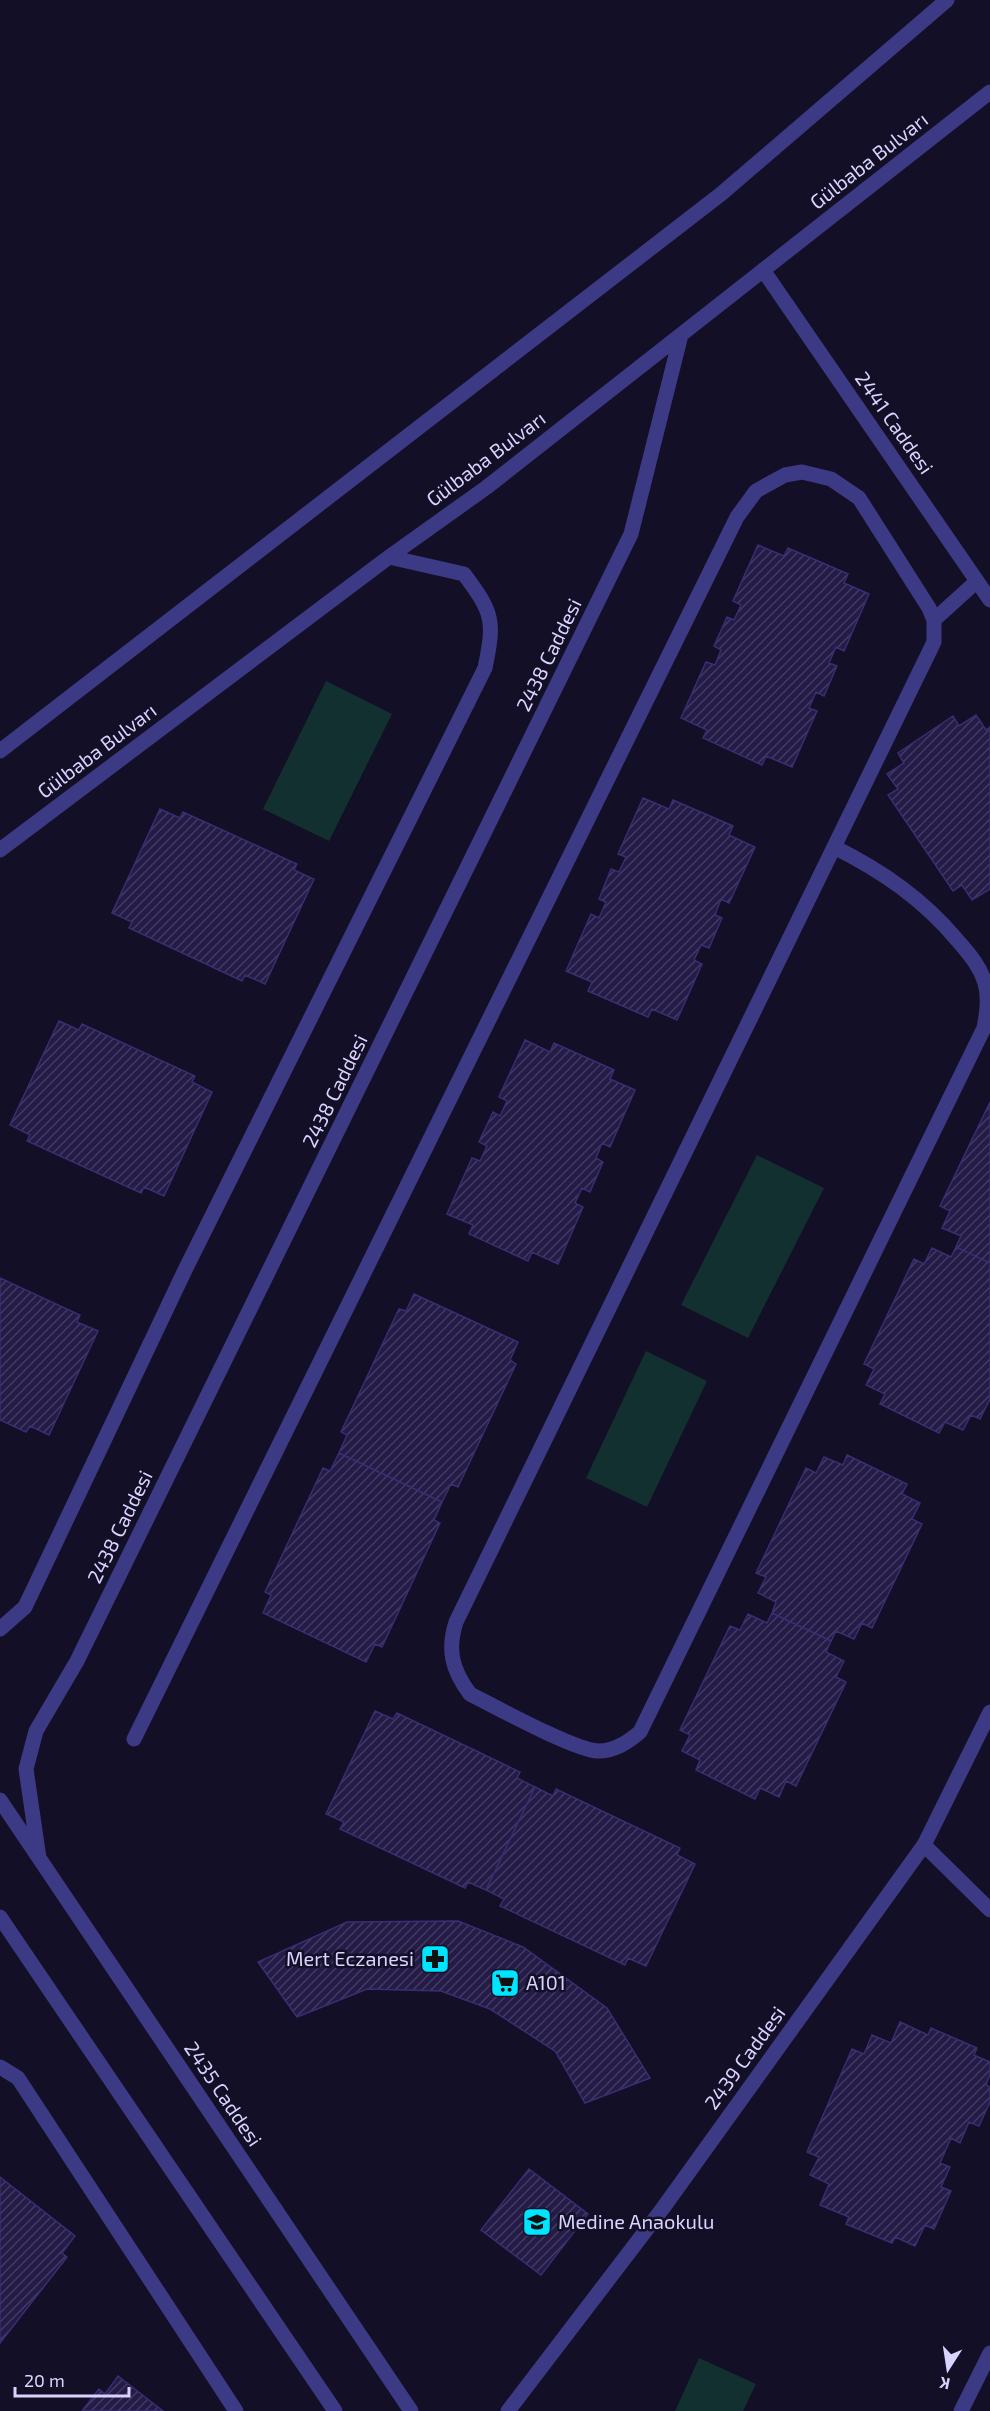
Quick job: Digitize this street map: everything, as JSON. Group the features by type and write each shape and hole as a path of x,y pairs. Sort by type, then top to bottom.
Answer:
{"street":[{"path":"0,751 721,194 947,0"},
{"name":"Gülbaba Bulvarı","path":"0,850 389,557 487,487 990,92"},
{"name":"2441 Caddesi","path":"763,270 990,600"},
{"name":"2438 Caddesi","path":"39,1858 26,1769 36,1731 82,1650 631,534 681,335"},
{"path":"134,1739 745,503 769,482 802,472 831,479 859,498 934,620 934,642 834,847 456,1622 452,1635 452,1662 459,1679 470,1694 585,1748 612,1749 628,1743 640,1732 984,1028 988,998 985,981 978,966 967,952 939,919 907,890 874,867 834,847"},
{"path":"0,1629 25,1607 185,1270 485,668 493,631 484,601 464,574 389,557"},
{"path":"934,620 977,581"},
{"name":"2439 Caddesi","path":"508,2411 663,2208 924,1845 990,1712"},
{"name":"2435 Caddesi","path":"0,1800 411,2411"},
{"path":"924,1845 990,1910"},
{"path":"0,1917 8,1941 335,2411"},
{"path":"0,2067 18,2078 236,2411"},
{"path":"961,2411 990,2353"}],"green space":[{"path":"326,681 392,714 329,841 263,809"},
{"path":"757,1155 824,1188 748,1338 681,1305"},
{"path":"646,1351 707,1381 647,1507 586,1478"},
{"path":"699,2358 756,2384 743,2411 675,2411"}],"building":[{"path":"758,545 784,556 788,548 848,574 844,583 869,594 844,651 836,647 829,663 837,666 824,696 816,692 809,708 817,711 792,767 766,756 762,765 703,738 707,730 681,718 706,662 715,665 721,650 714,646 727,617 734,620 741,605 733,601"},
{"path":"976,715 986,730 990,727 990,889 972,900 962,885 953,891 888,795 898,789 887,774 904,763 898,753 953,716 959,726"},
{"path":"643,798 669,809 673,800 733,826 729,835 755,847 729,903 721,899 715,915 722,918 709,948 701,945 694,960 702,964 677,1020 652,1009 648,1017 588,991 592,982 566,971 591,914 599,918 606,902 599,899 611,869 619,872 626,857 618,854"},
{"path":"160,809 180,818 183,812 297,864 294,870 314,879 265,984 245,975 242,981 129,928 132,922 112,913"},
{"path":"59,1021 79,1030 82,1024 195,1076 192,1082 212,1092 164,1196 144,1187 141,1193 27,1141 30,1135 10,1125"},
{"path":"525,1040 550,1052 554,1043 614,1070 610,1079 635,1090 610,1147 602,1143 596,1158 603,1162 590,1192 582,1188 575,1203 583,1207 558,1264 532,1252 528,1261 469,1234 473,1225 447,1214 472,1158 480,1161 487,1146 479,1142 493,1112 500,1116 507,1101 499,1097"},
{"path":"990,1102 990,1263 956,1247 961,1236 942,1228 950,1211 940,1206"},
{"path":"956,1247 990,1263 990,1399 980,1419 971,1415 963,1430 945,1422 939,1433 880,1404 885,1394 866,1385 874,1369 864,1364 914,1259 924,1264 932,1248 951,1257"},
{"path":"0,1278 80,1315 77,1322 98,1331 49,1435 30,1426 26,1432 0,1420"},
{"path":"414,1294 518,1342 510,1360 516,1364 458,1487 451,1484 442,1502 339,1453 347,1435 341,1432 399,1309 406,1311"},
{"path":"339,1453 442,1502 434,1520 440,1523 382,1647 375,1644 366,1662 263,1613 271,1595 265,1592 323,1468 330,1471"},
{"path":"847,1455 907,1484 902,1494 920,1503 912,1519 922,1524 872,1628 862,1623 854,1639 836,1631 831,1641 772,1613 776,1602 758,1593 766,1577 756,1573 806,1468 816,1473 824,1457 843,1465"},
{"path":"772,1613 831,1641 826,1652 844,1661 836,1677 846,1682 796,1786 786,1781 779,1797 760,1788 755,1799 696,1770 700,1760 682,1751 690,1735 680,1730 730,1626 740,1630 748,1614 767,1623"},
{"path":"375,1711 393,1719 397,1713 520,1772 517,1778 535,1787 486,1890 468,1882 465,1888 340,1829 344,1822 326,1814"},
{"path":"535,1787 553,1796 556,1789 680,1848 677,1855 695,1864 646,1966 628,1958 625,1965 500,1906 504,1899 486,1890"},
{"path":"458,1921 523,1947 607,2008 650,2078 585,2103 555,2051 490,2009 441,1991 367,1989 297,2017 258,1962 347,1922"},
{"path":"900,2022 928,2035 931,2028 977,2048 974,2055 990,2062 990,2074 986,2085 990,2087 990,2102 979,2126 969,2122 960,2143 951,2138 940,2163 950,2167 941,2187 951,2191 934,2229 925,2225 915,2246 895,2237 892,2243 846,2224 849,2217 820,2205 829,2184 810,2175 819,2157 807,2152 852,2049 864,2054 872,2035 891,2043"},
{"path":"529,2169 588,2214 541,2275 481,2230"},
{"path":"0,2177 75,2236 62,2253 67,2257 0,2343"},
{"path":"118,2376 163,2411 82,2411 99,2389 105,2394"}],"place":[{"name":"Mert Eczanesi","path":"435,1959"},
{"name":"A101","path":"505,1983"},
{"name":"Medine Anaokulu","path":"537,2222"}]}
